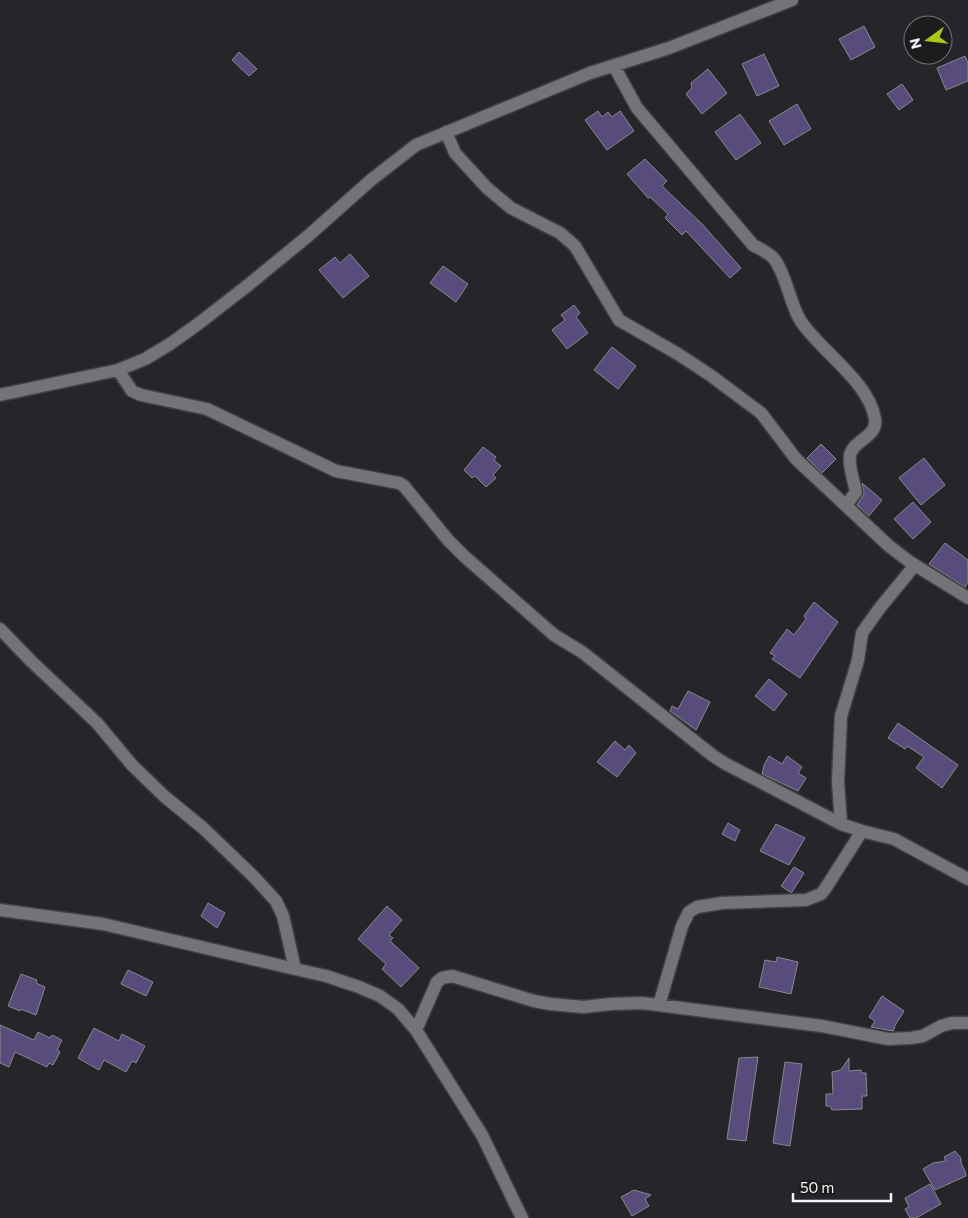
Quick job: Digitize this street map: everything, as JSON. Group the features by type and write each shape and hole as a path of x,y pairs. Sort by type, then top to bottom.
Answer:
{"street":[{"path":"0,395 118,370 144,359 198,324 308,236 371,180 416,145 590,73 670,48 792,0"},
{"path":"614,66 637,108 753,245 774,259 800,319 869,401 874,412 875,428 851,452 850,460 856,492 846,505"},
{"path":"446,132 455,153 487,188 511,208 560,233 575,246 619,320 678,354 761,413 796,458 888,546 968,598"},
{"path":"118,370 132,390 141,395 207,409 336,471 399,483 404,486 448,540 464,556 559,638 582,652 724,763 842,824 894,839 968,878"},
{"path":"842,824 838,780 841,716 858,660 862,633 915,565"},
{"path":"0,629 97,723 132,765 164,796 203,828 276,901 283,916 295,969"},
{"path":"659,1005 682,926 690,912 697,907 722,903 796,901 814,898 825,889 862,831"},
{"path":"0,910 103,924 326,976 380,996 398,1009 416,1030 482,1135 522,1218"},
{"path":"416,1030 437,982 442,978 452,976 534,1001 550,1004 583,1007 626,1003 659,1005 822,1026 888,1039 923,1036 947,1025 968,1023"}],"building":[{"path":"864,26 875,47 851,60 839,39"},
{"path":"239,52 257,69 249,76 232,60"},
{"path":"764,54 779,86 757,96 742,64"},
{"path":"965,56 968,63 968,81 946,90 937,68 944,65 953,65 953,61"},
{"path":"708,69 727,93 702,114 686,94 692,88 691,83"},
{"path":"902,84 913,100 899,110 887,94"},
{"path":"797,104 811,129 784,145 769,121"},
{"path":"598,111 602,117 608,112 612,117 620,111 634,131 607,150 585,120"},
{"path":"740,114 761,143 736,160 715,132"},
{"path":"645,159 667,181 662,186 703,225 741,268 730,278 686,231 682,235 665,218 668,214 650,197 648,198 627,174"},
{"path":"350,254 369,276 343,298 319,270 335,257 340,263"},
{"path":"443,266 468,284 456,302 430,283"},
{"path":"574,305 580,313 576,317 588,333 567,349 552,330 565,320 561,315"},
{"path":"612,347 636,366 618,389 594,370"},
{"path":"821,444 836,459 822,473 807,458"},
{"path":"483,447 496,457 494,460 501,466 493,475 496,478 486,487 475,476 472,478 464,470"},
{"path":"924,458 945,485 921,505 899,478"},
{"path":"862,483 882,500 869,516 857,505 864,494"},
{"path":"913,502 931,522 913,539 894,519"},
{"path":"945,543 968,560 968,583 965,587 929,564"},
{"path":"814,602 838,622 800,678 772,659 775,656 770,653 787,629 794,635 806,619 804,616"},
{"path":"769,679 787,694 774,711 755,696"},
{"path":"688,691 710,702 696,730 670,711 672,706 678,709"},
{"path":"898,723 958,765 942,788 916,768 924,757 907,746 905,749 888,738"},
{"path":"615,741 625,750 629,745 636,753 617,777 597,762"},
{"path":"769,756 782,764 787,756 802,767 798,773 806,778 798,791 762,774"},
{"path":"728,823 740,830 735,841 722,834"},
{"path":"776,824 805,838 789,865 760,851"},
{"path":"794,867 804,873 792,892 790,892 781,886"},
{"path":"208,903 225,913 217,928 201,916"},
{"path":"387,906 402,920 389,935 393,938 390,941 419,968 401,987 382,969 386,964 358,939"},
{"path":"777,957 798,962 791,994 759,987 765,960 776,962"},
{"path":"128,970 153,982 146,996 121,984"},
{"path":"21,974 37,980 36,983 45,987 36,1015 8,1006"},
{"path":"882,996 904,1011 893,1031 871,1027 875,1021 869,1017"},
{"path":"0,1025 34,1040 38,1032 50,1038 52,1035 62,1040 57,1050 60,1052 53,1065 49,1063 47,1067 15,1052 9,1067 0,1063"},
{"path":"94,1028 119,1041 122,1034 145,1046 136,1063 132,1061 126,1072 104,1060 99,1070 78,1058"},
{"path":"758,1057 746,1141 727,1139 739,1058"},
{"path":"849,1058 849,1071 861,1070 861,1073 866,1073 867,1096 862,1096 862,1109 832,1110 830,1106 826,1106 826,1094 833,1094 832,1072 841,1070"},
{"path":"785,1062 802,1064 790,1146 773,1143"},
{"path":"955,1151 961,1158 966,1176 935,1190 923,1169 933,1163 946,1161 944,1157"},
{"path":"930,1184 941,1204 916,1218 910,1218 905,1209 909,1207 905,1198"},
{"path":"634,1190 651,1195 645,1199 649,1206 632,1216 621,1197"}]}
